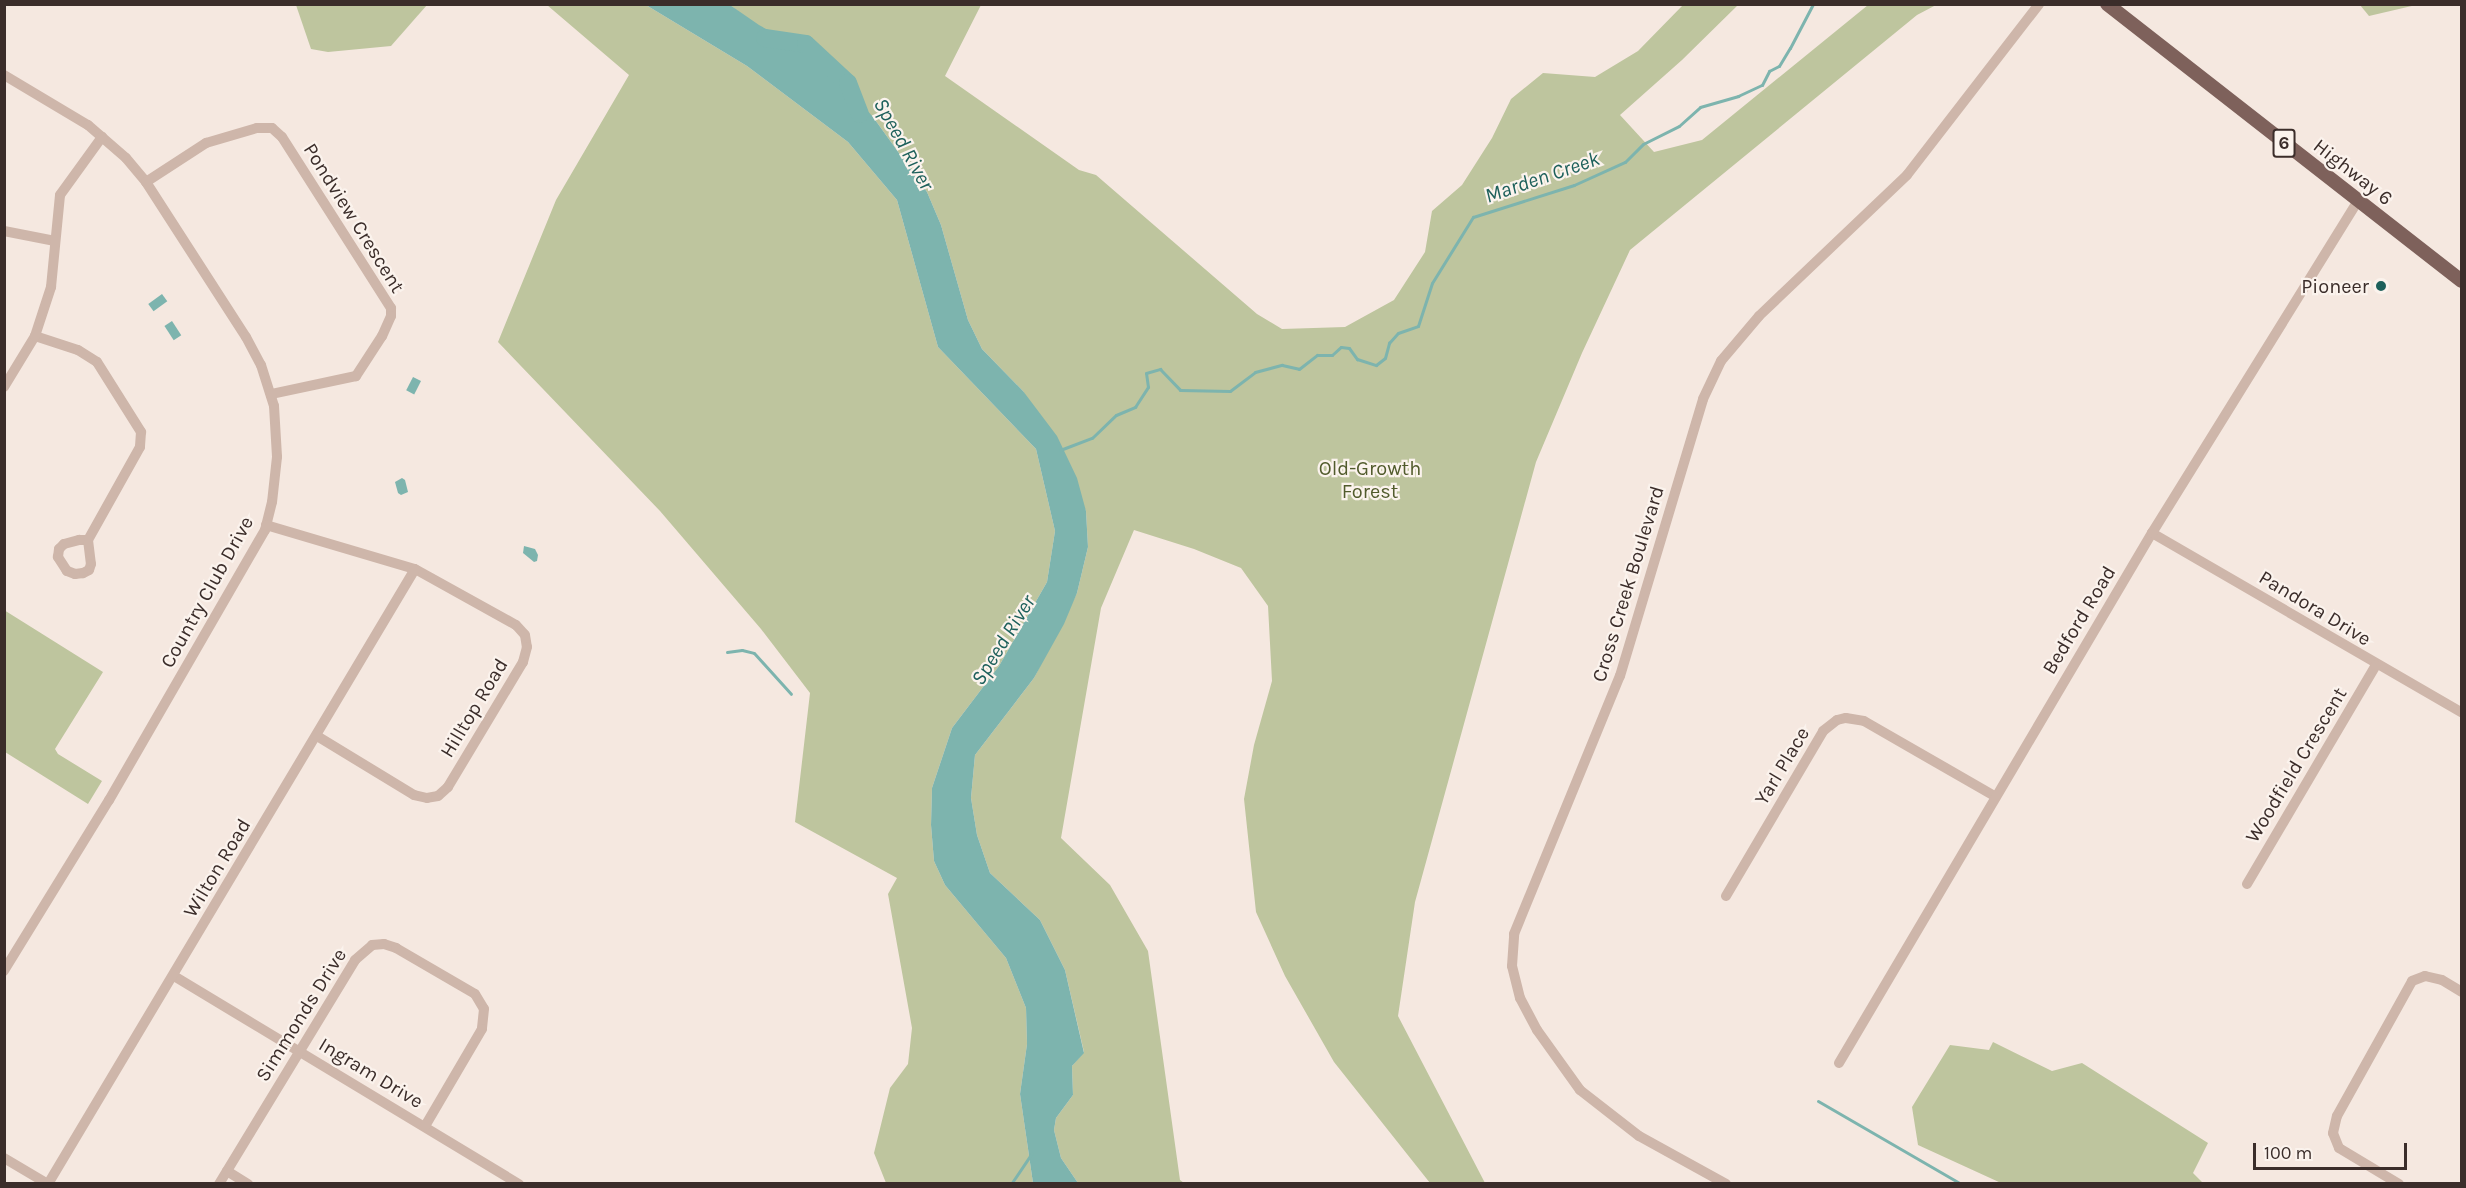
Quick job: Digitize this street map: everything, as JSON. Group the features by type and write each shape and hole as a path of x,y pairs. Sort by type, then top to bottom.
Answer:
{"main road":[{"name":"Highway 6","path":"2107,4 2462,281"}],"street":[{"name":"Cross Creek Boulevard","path":"1726,1184 1639,1136 1580,1090 1537,1030 1520,998 1512,966 1514,934 1620,676 1703,399 1721,361 1760,316 1907,175 2039,4"},
{"name":"Country Club Drive","path":"4,75 73,115 102,137 146,182 246,336 271,394 278,457 266,525 109,800 4,971"},
{"name":"Pondview Crescent","path":"146,182 206,143 257,128 272,128 282,137 391,308 391,316 382,336 356,376 343,381 271,394"},
{"path":"4,387 35,336 51,287 60,195 102,137"},
{"name":"Bedford Road","path":"1839,1063 2152,533 2358,201"},
{"path":"4,231 55,241"},
{"path":"35,336 78,350 97,362 141,432 140,447 88,540"},
{"name":"Hilltop Road","path":"266,525 415,570 522,631 527,647 517,672 448,787 432,798 413,795 317,736"},
{"name":"Pandora Drive","path":"2152,533 2376,665 2430,692 2462,712"},
{"name":"Wilton Road","path":"48,1184 415,570"},
{"name":"Woodfield Crescent","path":"2247,884 2376,665"},
{"name":"Yarl Place","path":"1726,896 1823,731 1838,720 1855,718 1864,721 1996,797"},
{"name":"Simmonds Drive","path":"219,1184 355,960 372,945 393,946 475,994 485,1013 482,1029 425,1126"},
{"name":"Ingram Drive","path":"174,976 519,1184"},
{"path":"2399,1184 2339,1148 2333,1133 2337,1116 2412,981 2425,976 2442,980 2462,992"},
{"path":"4,1158 48,1184"},
{"path":"227,1171 248,1184"}],"green space":[{"path":"296,4 427,5 391,46 328,52 311,49"},
{"path":"547,5 646,5 747,66 848,142 897,200 938,347 1036,449 1055,531 1047,582 999,666 952,728 932,788 931,825 934,861 945,885 1006,958 1026,1008 1027,1044 1020,1094 1033,1183 886,1183 874,1153 890,1088 908,1064 912,1028 888,894 897,878 795,822 810,693 761,629 660,511 498,342 556,200 629,75"},
{"name":"Old-Growth Forest","path":"730,5 981,5 945,76 1079,170 1096,175 1257,314 1282,329 1345,327 1394,300 1425,252 1432,211 1462,185 1492,138 1511,99 1543,73 1595,77 1638,51 1683,5 1738,5 1682,60 1620,115 1654,152 1702,140 1868,5 1936,5 1917,15 1630,250 1582,353 1536,462 1415,902 1398,1016 1485,1183 1430,1183 1334,1062 1285,976 1256,912 1244,799 1254,745 1272,681 1268,606 1241,568 1194,549 1134,530 1101,608 1061,838 1110,885 1148,951 1180,1180 1184,1183 1078,1183 1061,1158 1054,1130 1056,1118 1073,1095 1072,1066 1084,1052 1065,970 1040,920 990,873 977,835 971,798 975,755 1034,678 1077,593 1088,547 1086,511 1023,391 982,349 968,320 941,225 927,192 873,117"},
{"path":"2360,5 2416,5 2369,16"},
{"path":"4,610 103,672 55,749 58,754 102,781 88,804 5,752"},
{"path":"1993,1042 2052,1071 2082,1063 2208,1143 2193,1173 2203,1183 2001,1183 1918,1145 1912,1107 1950,1045 1989,1050"}],"water":[{"path":"646,5 730,5 759,25 823,60 873,117 927,192 941,225 968,320 982,349 1023,391 1057,436 1077,478 1086,511 1088,547 1077,593 1064,624 1034,678 975,755 971,798 977,835 990,873 1040,920 1065,970 1084,1053 1072,1066 1073,1095 1056,1118 1054,1130 1061,1158 1078,1183 1033,1183 1020,1094 1027,1044 1026,1008 1006,958 945,885 934,861 931,825 932,788 952,728 999,666 1047,582 1055,531 1036,449 938,347 897,200 848,142 747,66"},
{"path":"162,294 167,301 154,311 148,304"},
{"path":"172,321 181,335 174,340 164,326"},
{"path":"413,377 421,381 414,394 406,390"},
{"path":"402,478 405,480 408,492 401,495 398,493 395,482"},
{"path":"524,546 535,549 538,555 537,561 534,562 523,553"}],"waterway":[{"name":"Marden Creek","path":"1060,450 1092,438 1116,415 1135,407 1148,387 1146,373 1160,369 1180,390 1230,391 1255,372 1282,365 1299,369 1317,355 1332,355 1341,347 1349,348 1357,359 1376,365 1385,358 1389,343 1398,333 1418,326 1432,283 1473,217 1574,185 1625,162 1643,144 1679,126 1700,107 1738,96 1762,85 1769,71 1779,66 1813,4"},
{"name":"Speed River","path":"765,38 806,44 848,83 860,114"},
{"path":"727,652 742,650 754,653 791,694"},
{"path":"1818,1101 1961,1184"},
{"path":"1011,1184 1032,1153"}],"place":[{"name":"Pioneer","path":"2381,286"}]}
